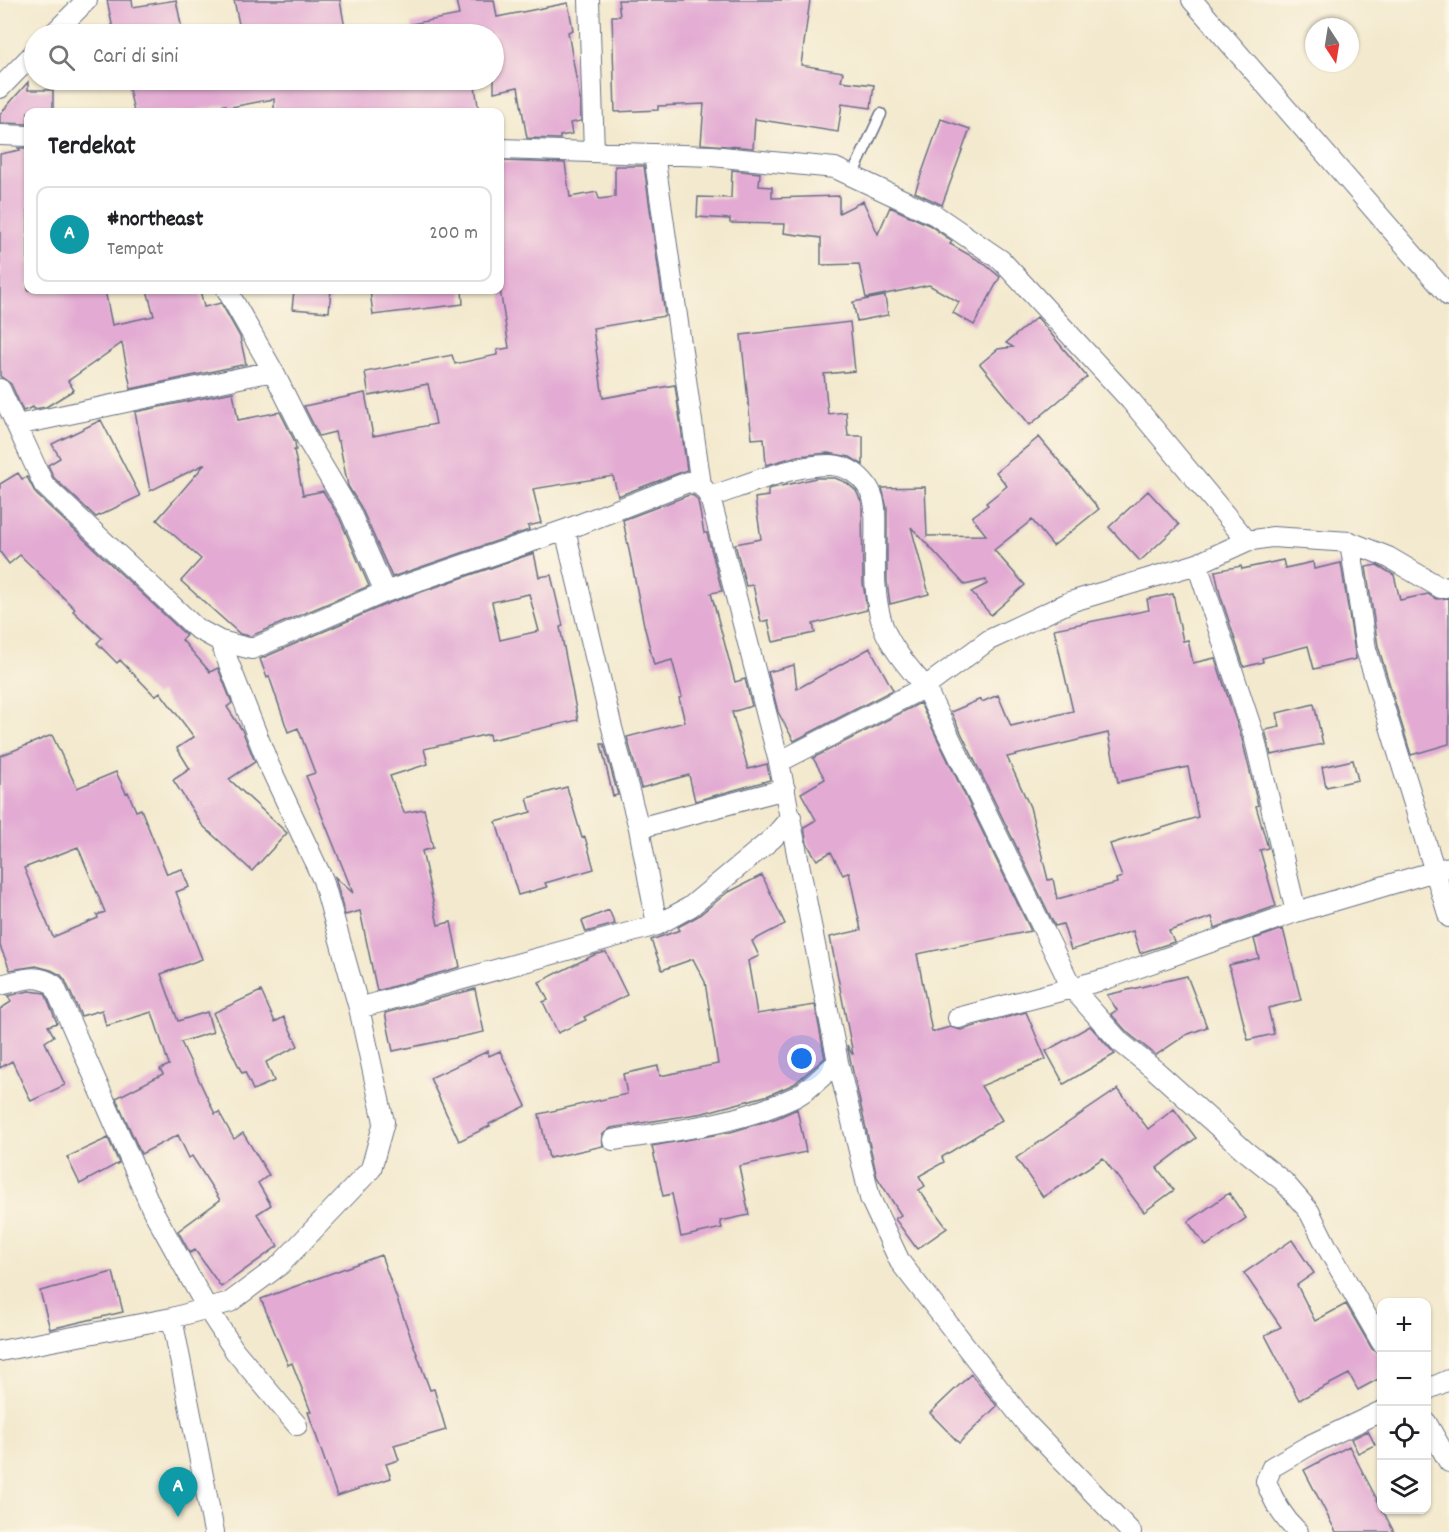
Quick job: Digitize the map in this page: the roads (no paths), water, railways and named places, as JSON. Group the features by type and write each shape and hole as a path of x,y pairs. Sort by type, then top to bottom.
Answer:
{"street":[{"path":"63,24 87,0"},
{"path":"589,0 594,152"},
{"path":"1192,0 1449,296"},
{"path":"0,88 24,63"},
{"path":"0,135 24,136"},
{"path":"504,149 712,156 835,168 934,215 1001,260 1131,400 1247,541"},
{"path":"654,154 705,491 779,762 838,1062 870,1198 900,1262 1025,1422 1131,1532"},
{"path":"229,294 273,371 309,443 350,512 385,592"},
{"path":"17,425 273,371"},
{"path":"0,389 44,485 196,628 220,641 252,650 385,592 565,530 688,482 705,491 812,467 832,465 859,476 869,487 875,505 875,593 884,628 902,658 925,687 1072,988 1120,1042 1283,1181 1309,1210 1327,1247 1377,1334"},
{"path":"565,530 609,715 639,828 657,925"},
{"path":"779,762 925,687 989,640 1070,602 1197,564 1247,541 1272,537 1350,542 1388,558 1441,588 1449,586"},
{"path":"1350,542 1366,649 1442,869 1449,917"},
{"path":"1197,564 1254,736 1296,912"},
{"path":"0,1351 172,1318 230,1302 280,1265 371,1169 384,1122 359,1008 323,880 268,763 220,641"},
{"path":"639,828 785,789"},
{"path":"359,1008 657,925 690,907 773,838 791,817"},
{"path":"958,1018 1106,979 1296,912 1442,869"},
{"path":"0,985 35,978 43,978 54,985 152,1209 207,1308 235,1350 297,1425"},
{"path":"613,1140 686,1130 749,1113 796,1096 838,1062"},
{"path":"172,1318 214,1532"},
{"path":"1431,1388 1449,1380"},
{"path":"1298,1532 1286,1520 1272,1499 1266,1481 1272,1467 1310,1445 1377,1413"},
{"path":"1431,1431 1449,1462"}],"lane":[{"path":"852,176 881,114"}],"place":[{"name":"#northeast","path":"178,1517"}]}
